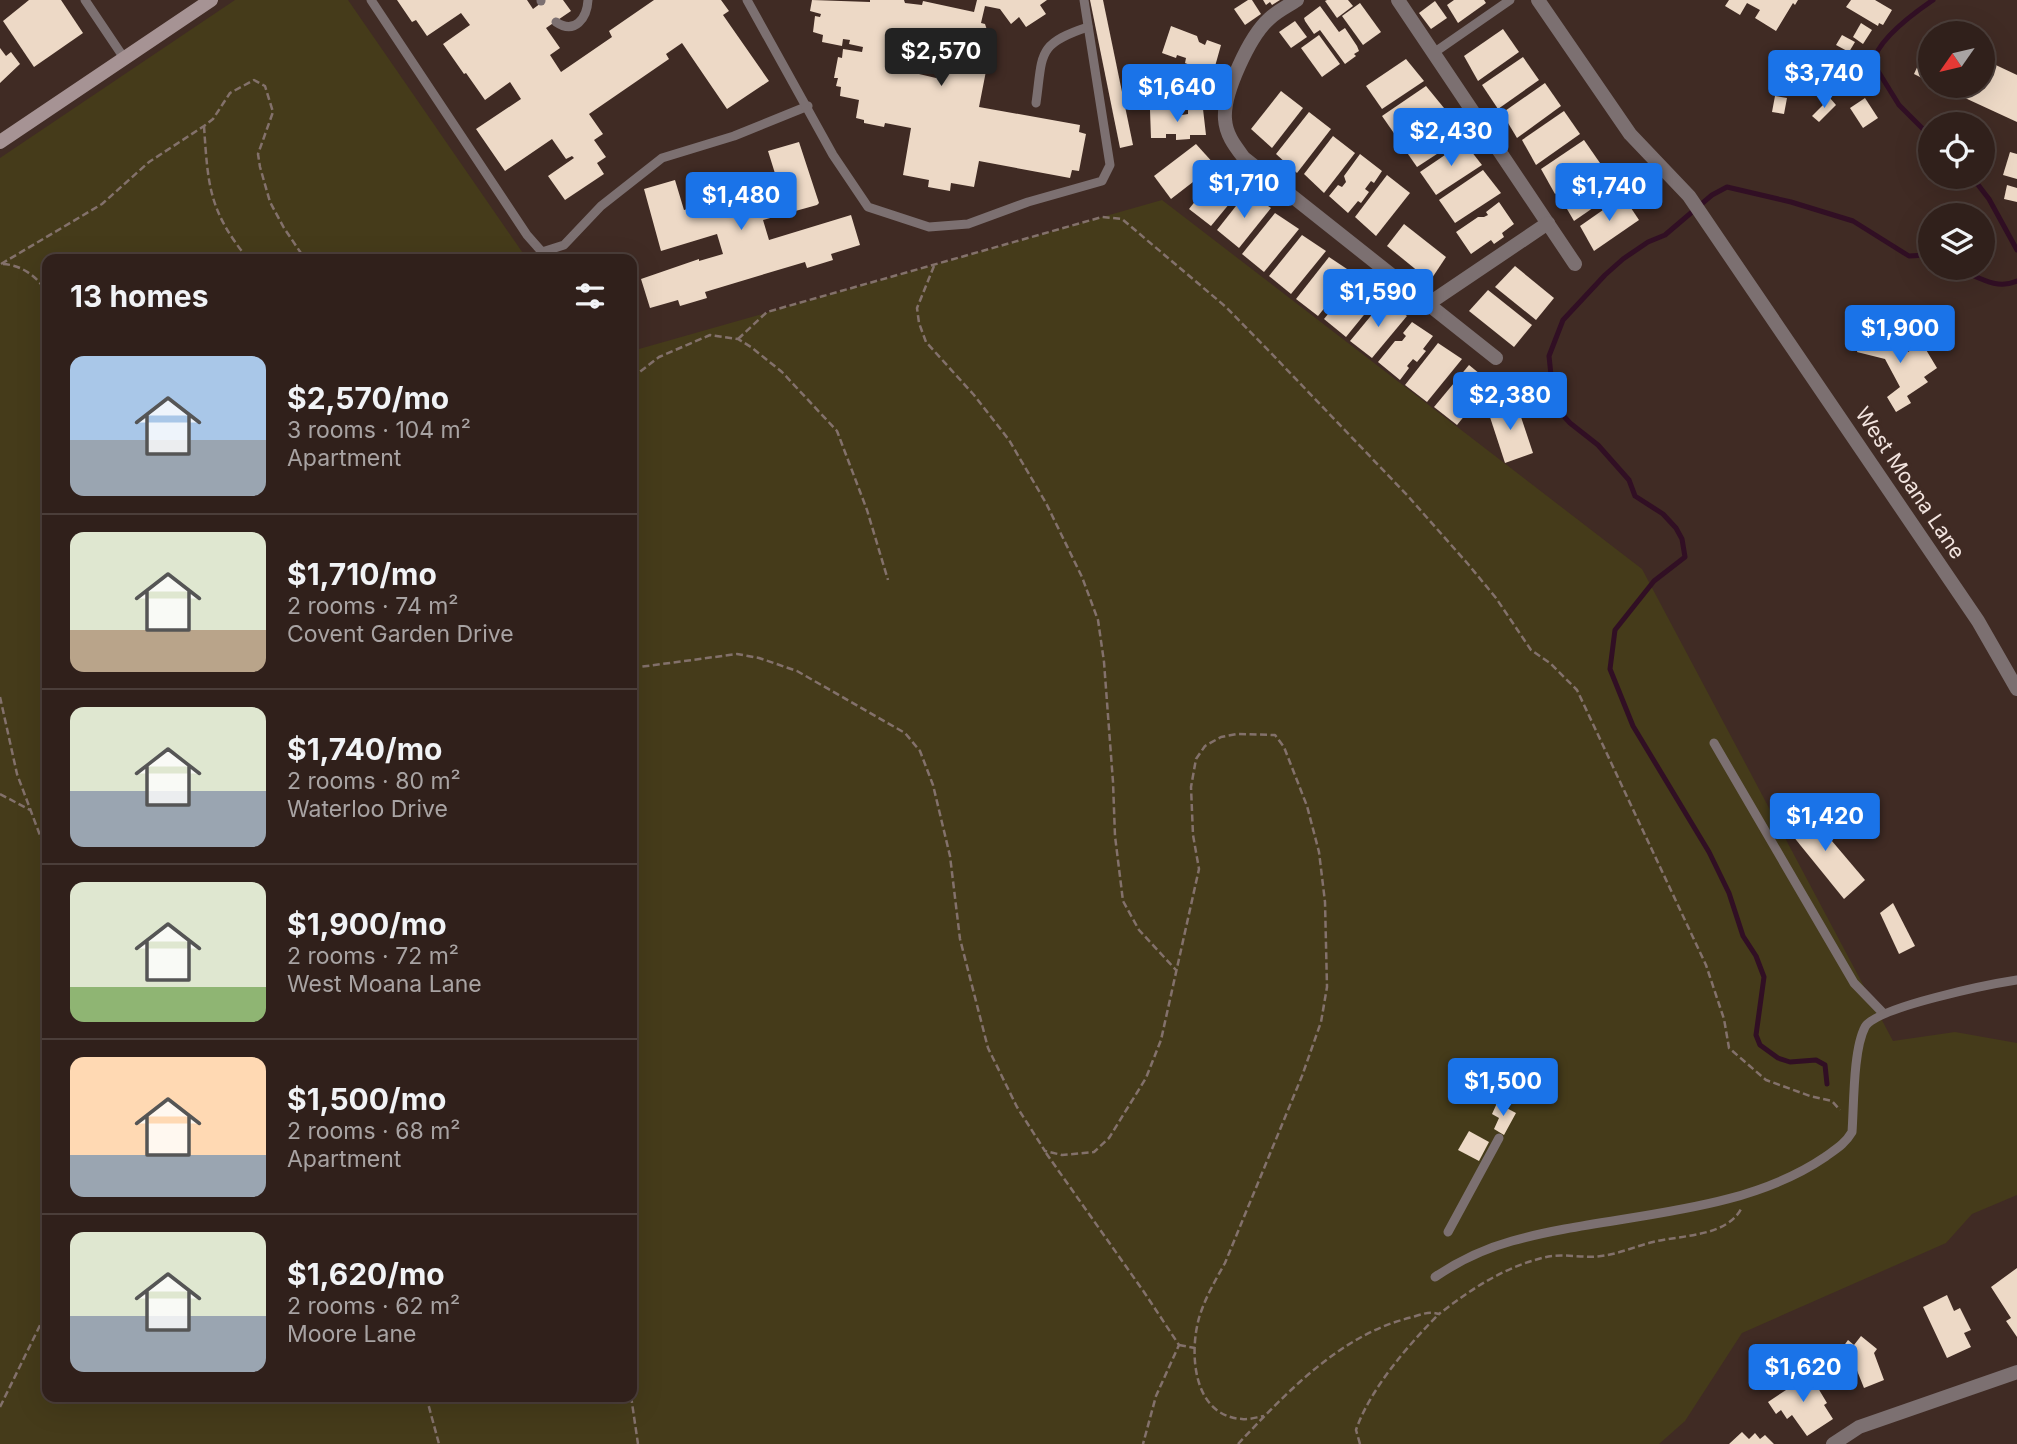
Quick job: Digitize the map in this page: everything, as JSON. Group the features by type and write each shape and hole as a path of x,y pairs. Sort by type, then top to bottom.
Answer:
{"main road":[{"path":"0,142 211,0"}],"street":[{"path":"1297,0 1269,19 1257,34 1232,83 1225,118 1231,141 1244,158 1496,358"},
{"path":"1398,0 1575,264"},
{"name":"West Moana Lane","path":"1538,0 1630,134 1689,196 1978,621 2017,689"},
{"path":"1428,304 1548,223"},
{"path":"1833,1444 1859,1427 2017,1372"}],"lane":[{"path":"85,0 124,58"},
{"path":"372,0 527,235 542,252 564,245 601,206 662,158 734,136 807,106"},
{"path":"556,22 563,27 580,23 586,15 588,0"},
{"path":"747,0 833,155 868,207 929,227 968,224 1028,202 1102,181 1110,165 1084,0"},
{"path":"1435,52 1510,0"},
{"path":"1036,103 1043,53 1063,35 1088,27"},
{"path":"1714,743 1854,983 1883,1013"},
{"path":"1435,1277 1468,1256 1513,1241 1668,1212 1775,1185 1845,1143 1852,1132 1860,1042 1867,1023 1883,1013 1955,993 2017,980"},
{"path":"1448,1233 1499,1138"}],"path":[{"path":"0,264 102,204 149,162 204,127 213,119 230,93 254,80 265,86 273,112 258,154 260,167 270,202 302,254"},
{"path":"204,127 212,196 227,233 244,254"},
{"path":"738,340 767,312 1102,217 1122,219 1226,307 1407,495 1496,598 1531,650 1550,663 1577,690 1706,965 1724,1019 1729,1048 1766,1080 1832,1101 1844,1114"},
{"path":"0,264 14,265 34,276 42,286"},
{"path":"934,265 917,308 926,342 974,395 1009,440 1046,503 1082,577 1098,620 1104,663 1115,836 1123,901 1139,930 1176,970"},
{"path":"637,374 659,357 710,335 738,340 751,346 782,372 837,430 867,510 888,580"},
{"path":"637,667 737,654 759,658 810,678 905,733 920,751 933,785 950,856 960,939 988,1048 1017,1107 1045,1151 1179,1345 1195,1348"},
{"path":"0,697 8,724 8,739 42,841"},
{"path":"1045,1151 1062,1155 1094,1152 1109,1138 1146,1078 1161,1040 1199,869 1193,835 1191,787 1196,759 1205,746 1221,737 1237,734 1275,735 1284,747 1298,782 1319,852 1325,902 1325,1005 1292,1101 1225,1263 1209,1289 1199,1317 1195,1348 1197,1381 1213,1406 1225,1414 1242,1419 1264,1416"},
{"path":"0,794 30,810"},
{"path":"1360,1444 1356,1430 1400,1359 1439,1314 1483,1282 1507,1269 1532,1261 1558,1255 1603,1256 1719,1227 1736,1219 1750,1192"},
{"path":"1238,1444 1264,1416 1330,1357 1362,1336 1399,1320 1433,1312 1439,1314"},
{"path":"0,1407 42,1321"},
{"path":"1143,1444 1156,1396 1179,1345"},
{"path":"428,1402 439,1444"},
{"path":"632,1402 638,1444"}],"shaded area":[{"path":"235,0 348,0 524,254 42,254 42,1402 637,1402 637,350 1162,200 1642,569 1893,1041 1955,1032 2017,1043 2017,1195 1972,1214 1946,1243 1742,1333 1685,1421 1659,1444 0,1444 0,158"}],"building":[{"path":"29,0 61,0 83,33 34,67 3,21"},
{"path":"397,0 527,0 533,9 545,0 563,0 571,11 546,28 560,48 550,55 561,72 612,37 609,31 654,0 721,0 729,11 723,15 769,81 727,109 682,43 666,54 669,59 589,114 603,134 594,140 606,157 597,163 604,174 565,200 548,176 574,158 572,156 566,159 552,139 505,171 476,129 521,99 510,82 485,100 443,44 470,25 461,13 427,36 416,20 412,22"},
{"path":"812,0 904,0 905,3 922,5 923,1 974,12 977,0 1047,0 1040,5 1046,14 1026,27 1019,17 1011,24 1000,9 985,6 981,23 985,24 987,30 994,32 993,38 987,37 986,44 993,45 989,63 984,62 983,70 986,71 979,107 1080,125 1079,132 1086,134 1079,171 1072,170 1070,178 979,161 974,187 951,183 950,191 928,187 929,180 903,175 911,128 885,123 884,127 864,123 864,120 856,118 859,100 840,96 841,87 836,86 838,78 834,78 838,57 842,58 843,49 862,52 863,47 849,44 850,40 843,39 842,46 822,42 823,35 813,32 815,16 820,17 821,14 810,11","holes":["889,43 940,54 936,78 885,66"]},
{"path":"1090,0 1103,0 1133,145 1120,148"},
{"path":"1252,0 1261,14 1245,25 1234,9"},
{"path":"1263,0 1280,0 1266,5"},
{"path":"1348,0 1353,6 1337,18 1325,1"},
{"path":"1454,0 1484,0 1486,3 1458,23 1447,5"},
{"path":"1729,0 1798,0 1795,5 1793,3 1776,31 1755,18 1760,10 1747,3 1740,15 1725,6"},
{"path":"1851,0 1875,0 1892,10 1883,25 1879,23 1878,26 1846,7"},
{"path":"1435,1 1447,18 1431,29 1419,13"},
{"path":"1360,3 1381,32 1363,45 1342,16"},
{"path":"1320,6 1339,32 1345,28 1357,46 1359,51 1354,54 1356,56 1345,64 1320,30 1314,34 1305,21 1304,18"},
{"path":"1295,21 1307,37 1291,48 1279,32"},
{"path":"1861,23 1872,30 1863,44 1853,37"},
{"path":"1171,26 1197,36 1199,42 1205,45 1207,40 1221,45 1214,70 1198,64 1197,68 1185,63 1186,58 1162,53"},
{"path":"1503,29 1519,52 1478,81 1464,56"},
{"path":"1319,35 1340,64 1322,77 1301,48"},
{"path":"1842,35 1855,42 1849,52 1836,45"},
{"path":"0,48 6,56 11,52 20,64 0,83"},
{"path":"1523,57 1539,80 1498,109 1482,85"},
{"path":"1406,59 1424,81 1382,109 1366,86"},
{"path":"1995,65 2017,75 2017,122 1965,98 1995,98"},
{"path":"1155,70 1182,73 1186,78 1192,79 1193,74 1208,76 1207,101 1191,100 1191,104 1177,103 1177,97 1153,98"},
{"path":"1545,83 1561,106 1517,138 1502,113"},
{"path":"1426,86 1444,108 1398,139 1382,116"},
{"path":"1281,91 1303,108 1272,148 1251,129"},
{"path":"1775,96 1787,98 1784,114 1772,112"},
{"path":"1830,98 1836,105 1819,122 1812,116"},
{"path":"1865,98 1878,118 1863,128 1850,108"},
{"path":"1177,109 1182,115 1188,114 1188,110 1203,109 1206,135 1190,135 1190,139 1176,140 1176,134 1166,134 1166,138 1151,138 1150,110"},
{"path":"1564,111 1580,134 1536,165 1522,140"},
{"path":"1309,112 1331,129 1297,173 1276,154"},
{"path":"1445,115 1463,137 1417,167 1401,144"},
{"path":"1333,136 1355,153 1324,193 1304,174"},
{"path":"1584,140 1600,163 1555,194 1541,169"},
{"path":"799,142 819,203 763,220 769,240 851,215 860,245 831,254 833,260 807,268 805,262 705,292 707,298 680,306 678,300 650,308 641,279 699,259 723,254 717,234 661,251 644,189 675,180 684,210 707,203 705,196 716,193 715,188 740,181 741,185 752,182 754,190 778,183 768,151"},
{"path":"1464,142 1482,165 1436,195 1420,172"},
{"path":"1196,144 1215,165 1171,199 1154,176"},
{"path":"2010,152 2017,154 2017,179 2003,175"},
{"path":"1360,154 1382,171 1374,183 1371,181 1365,189 1369,192 1361,203 1358,201 1348,213 1329,196 1338,185 1342,187 1346,182 1344,176"},
{"path":"1603,167 1619,190 1574,221 1560,197"},
{"path":"1220,170 1244,186 1211,226 1189,209"},
{"path":"1483,170 1501,193 1455,223 1439,200"},
{"path":"1387,175 1410,193 1376,236 1355,217"},
{"path":"2007,185 2017,188 2017,202 2004,199"},
{"path":"1247,192 1271,208 1239,248 1217,230"},
{"path":"1623,196 1639,220 1594,251 1580,226"},
{"path":"1499,202 1514,224 1502,233 1504,237 1494,244 1491,240 1471,254 1456,232 1478,217 1488,215 1486,212"},
{"path":"1275,213 1299,229 1264,272 1242,254"},
{"path":"1404,224 1446,257 1430,281 1387,246"},
{"path":"1302,235 1326,251 1291,294 1269,276"},
{"path":"1329,257 1353,273 1318,316 1296,299"},
{"path":"1515,266 1554,298 1536,320 1495,287"},
{"path":"1357,278 1381,294 1346,337 1324,319"},
{"path":"1488,290 1532,325 1514,347 1469,311"},
{"path":"1384,300 1407,316 1372,358 1350,341"},
{"path":"1412,322 1433,336 1423,349 1426,351 1417,362 1413,359 1400,380 1378,362 1395,341 1402,341 1406,336 1403,333"},
{"path":"1862,331 1892,338 1899,348 1903,345 1908,352 1922,343 1937,368 1924,377 1928,382 1907,396 1911,403 1896,412 1887,397 1900,387 1885,359 1857,352"},
{"path":"1438,343 1462,359 1427,402 1405,385"},
{"path":"1469,365 1491,383 1457,425 1434,407"},
{"path":"1516,402 1533,453 1505,463 1488,411"},
{"path":"1804,808 1865,880 1844,899 1784,825"},
{"path":"1893,903 1915,946 1899,954 1880,913"},
{"path":"1497,1103 1516,1113 1504,1135 1494,1129 1499,1118 1492,1114"},
{"path":"1469,1131 1489,1142 1479,1161 1458,1150"},
{"path":"2017,1268 2017,1337 2006,1321 2011,1318 1991,1287"},
{"path":"1947,1295 1954,1311 1960,1308 1971,1330 1964,1333 1971,1347 1947,1358 1923,1307"},
{"path":"1861,1336 1877,1349 1874,1353 1884,1380 1864,1388 1856,1368 1849,1362 1845,1366 1835,1358 1848,1340 1854,1345"},
{"path":"1801,1372 1806,1379 1809,1377 1815,1383 1833,1419 1807,1436 1792,1415 1787,1419 1781,1410 1776,1414 1768,1402 1786,1390 1785,1383"},
{"path":"1742,1432 1749,1439 1755,1433 1760,1439 1765,1435 1774,1444 1729,1444"}],"waterway":[{"path":"1918,124 1899,105 1873,63 1881,45 1889,36 1933,0"},
{"path":"1827,1084 1825,1065 1816,1060 1790,1062 1778,1058 1760,1045 1756,1035 1764,977 1756,956 1743,936 1729,893 1709,852 1633,726 1610,669 1615,630 1654,581 1685,557 1682,539 1663,514 1635,496 1629,480 1598,445 1560,412 1553,394 1549,356 1563,320 1605,275 1648,242 1665,235 1712,195 1727,187 1791,202 1853,221 1909,256 1918,255"},
{"path":"1981,189 2017,250"},
{"path":"1984,280 2001,284 2017,281"}]}
